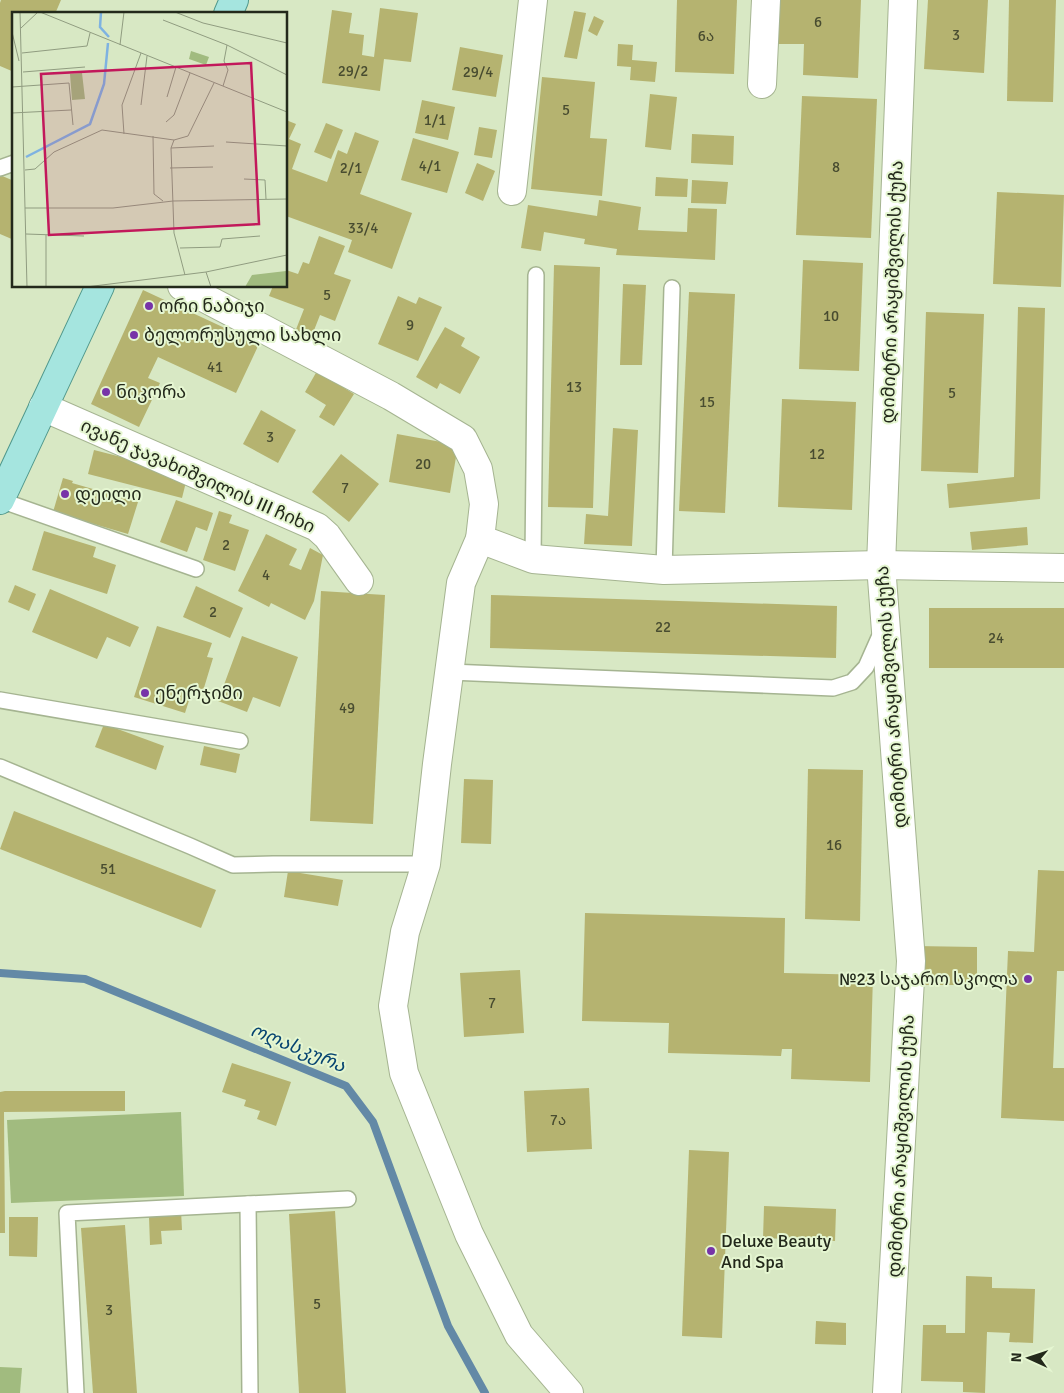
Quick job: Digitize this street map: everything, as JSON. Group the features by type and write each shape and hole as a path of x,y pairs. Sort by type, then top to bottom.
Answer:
{"main road":[{"path":"229,12 234,0"},
{"path":"0,500 99,288"}],"street":[{"path":"512,191 533,0"},
{"path":"762,84 766,0"},
{"name":"დიმიტრი არაყიშვილის ქუჩა","path":"887,1393 911,962 881,566 904,0"},
{"path":"186,288 391,396 462,439 478,468 484,504 480,539 462,583 437,764 426,864 405,932 393,1006 404,1073 469,1234 519,1335 568,1393"},
{"name":"ივანე ჯავახიშვილის III ჩიხი","path":"43,407 316,528 327,536 360,582"},
{"path":"480,539 533,559 664,570 881,566 1064,568"}],"lane":[{"path":"0,168 12,163"},
{"path":"533,559 536,275"},
{"path":"664,570 672,288"},
{"path":"0,500 196,569"},
{"path":"450,672 833,688 852,682 866,667 886,624"},
{"path":"0,700 240,741"},
{"path":"0,768 190,846 233,866 273,864 426,864"},
{"path":"76,1393 67,1213 348,1199"},
{"path":"248,1204 250,1393"}],"green space":[{"path":"181,1112 184,1196 11,1203 7,1120"},
{"path":"0,1367 22,1368 20,1393 0,1393"}],"building":[{"path":"1,0 61,0 56,12 12,12 12,71 0,66"},
{"path":"677,0 737,0 734,74 675,72"},
{"path":"777,0 861,0 858,78 803,75 804,44 776,44"},
{"path":"928,0 988,0 984,73 924,69"},
{"path":"1009,0 1056,0 1053,102 1007,101"},
{"path":"380,8 418,13 411,62 384,59 380,91 322,83 332,10 352,13 349,33 364,35 362,55 374,57"},
{"path":"574,11 586,13 577,59 564,57"},
{"path":"594,16 604,21 597,36 588,31"},
{"path":"618,44 633,45 632,60 657,62 655,82 630,80 631,67 617,66"},
{"path":"460,47 503,55 496,97 452,90"},
{"path":"542,77 595,82 590,138 607,139 602,196 531,189"},
{"path":"650,94 677,97 671,150 645,147"},
{"path":"802,96 877,99 871,238 796,235"},
{"path":"422,100 455,107 448,140 415,133"},
{"path":"288,121 296,124 289,139 301,144 292,169 327,182 338,150 347,154 355,132 379,141 360,194 412,213 392,269 348,252 352,240 288,217"},
{"path":"326,123 343,130 331,159 314,152"},
{"path":"479,127 497,130 492,158 474,155"},
{"path":"692,134 734,136 733,165 691,163"},
{"path":"413,138 459,152 447,193 401,180"},
{"path":"477,163 495,171 483,201 465,193"},
{"path":"0,175 12,180 12,239 0,234"},
{"path":"656,177 688,179 687,197 655,196"},
{"path":"692,180 728,182 726,204 691,203"},
{"path":"997,192 1064,195 1061,287 993,284"},
{"path":"599,200 641,207 638,230 687,232 688,208 717,209 715,260 616,255 617,249 584,244 585,239 544,232 541,251 521,248 528,205 597,216"},
{"path":"319,236 345,246 334,274 351,280 335,321 320,315 311,338 295,332 304,309 269,296 272,288 288,288 288,271 298,274 303,262 309,264"},
{"path":"803,260 863,263 859,371 799,369"},
{"path":"554,265 600,267 593,508 548,507"},
{"path":"623,284 646,285 642,365 620,365"},
{"path":"143,290 259,344 236,393 158,357 148,378 160,383 139,427 91,404"},
{"path":"689,292 735,294 725,513 679,511"},
{"path":"398,296 416,304 419,297 442,307 418,361 378,344"},
{"path":"1018,307 1045,308 1040,499 949,508 947,484 1014,477"},
{"path":"926,312 984,314 978,473 921,471"},
{"path":"445,327 465,338 461,346 480,357 460,394 440,383 437,389 416,377"},
{"path":"317,371 354,394 334,426 319,417 326,405 305,392"},
{"path":"782,399 856,402 852,510 778,507"},
{"path":"261,410 296,430 278,463 243,444"},
{"path":"613,428 638,430 632,546 584,544 586,514 608,516"},
{"path":"397,434 458,445 450,493 389,482"},
{"path":"94,450 188,474 182,498 88,474"},
{"path":"341,454 379,484 349,522 312,492"},
{"path":"63,478 73,481 72,483 138,502 128,534 53,512"},
{"path":"176,500 213,513 207,531 196,527 187,552 160,542"},
{"path":"219,511 232,515 229,523 249,530 235,571 203,560"},
{"path":"1027,527 1028,545 972,550 970,532"},
{"path":"44,531 96,547 93,557 116,565 107,594 32,570"},
{"path":"266,534 297,549 289,565 301,570 310,548 323,555 314,601 305,620 271,603 269,607 238,591"},
{"path":"15,585 36,594 29,611 8,602"},
{"path":"196,586 243,608 230,638 183,617"},
{"path":"50,589 139,627 130,647 107,637 97,659 32,632"},
{"path":"321,591 385,595 373,824 310,821"},
{"path":"491,595 837,606 836,658 490,648"},
{"path":"929,608 1064,608 1064,668 929,668"},
{"path":"157,626 212,643 207,657 213,658 203,691 193,688 185,713 134,697"},
{"path":"242,636 298,657 280,707 253,697 247,712 218,701"},
{"path":"104,724 164,746 156,770 95,747"},
{"path":"204,746 240,754 236,773 200,765"},
{"path":"808,769 863,770 860,921 805,919"},
{"path":"464,779 493,780 491,844 461,843"},
{"path":"14,811 216,890 201,928 0,849"},
{"path":"1038,870 1064,871 1064,971 1057,971 1053,1068 1064,1068 1064,1121 1001,1118 1008,951 1034,952"},
{"path":"288,871 343,880 338,906 284,897"},
{"path":"585,913 785,918 784,973 873,975 870,1082 791,1079 792,1049 782,1049 781,1056 668,1053 669,1023 582,1021"},
{"path":"915,946 977,947 977,985 915,985"},
{"path":"520,970 524,1033 464,1037 460,973"},
{"path":"232,1063 291,1082 276,1126 257,1119 260,1111 244,1106 246,1100 222,1092"},
{"path":"589,1088 592,1149 527,1152 524,1091"},
{"path":"125,1091 125,1111 4,1112 5,1233 0,1233 0,1092"},
{"path":"689,1150 729,1152 722,1338 682,1336"},
{"path":"764,1206 836,1209 835,1241 763,1238"},
{"path":"181,1210 182,1230 161,1231 162,1244 150,1245 149,1217 161,1217 160,1211"},
{"path":"335,1211 346,1393 299,1393 289,1214"},
{"path":"9,1217 38,1217 37,1257 9,1256"},
{"path":"125,1225 137,1393 93,1393 81,1228"},
{"path":"966,1276 992,1277 992,1288 1035,1289 1033,1343 1009,1342 1010,1333 987,1332 985,1393 963,1392 963,1382 921,1381 923,1325 946,1325 946,1333 965,1333"},
{"path":"816,1321 846,1323 846,1345 815,1344"}],"waterway":[{"name":"ოღასკურა","path":"0,973 85,979 346,1086 373,1122 448,1326 485,1393"}],"place":[{"name":"ორი ნაბიჯი","path":"149,306"},
{"name":"ბელორუსული სახლი","path":"134,335"},
{"name":"ნიკორა","path":"106,392"},
{"name":"დეილი","path":"65,494"},
{"name":"ენერჯიმი","path":"145,693"},
{"name":"№23 საჯარო სკოლა","path":"1028,979"},
{"name":"Deluxe Beauty And Spa","path":"711,1251"}]}
